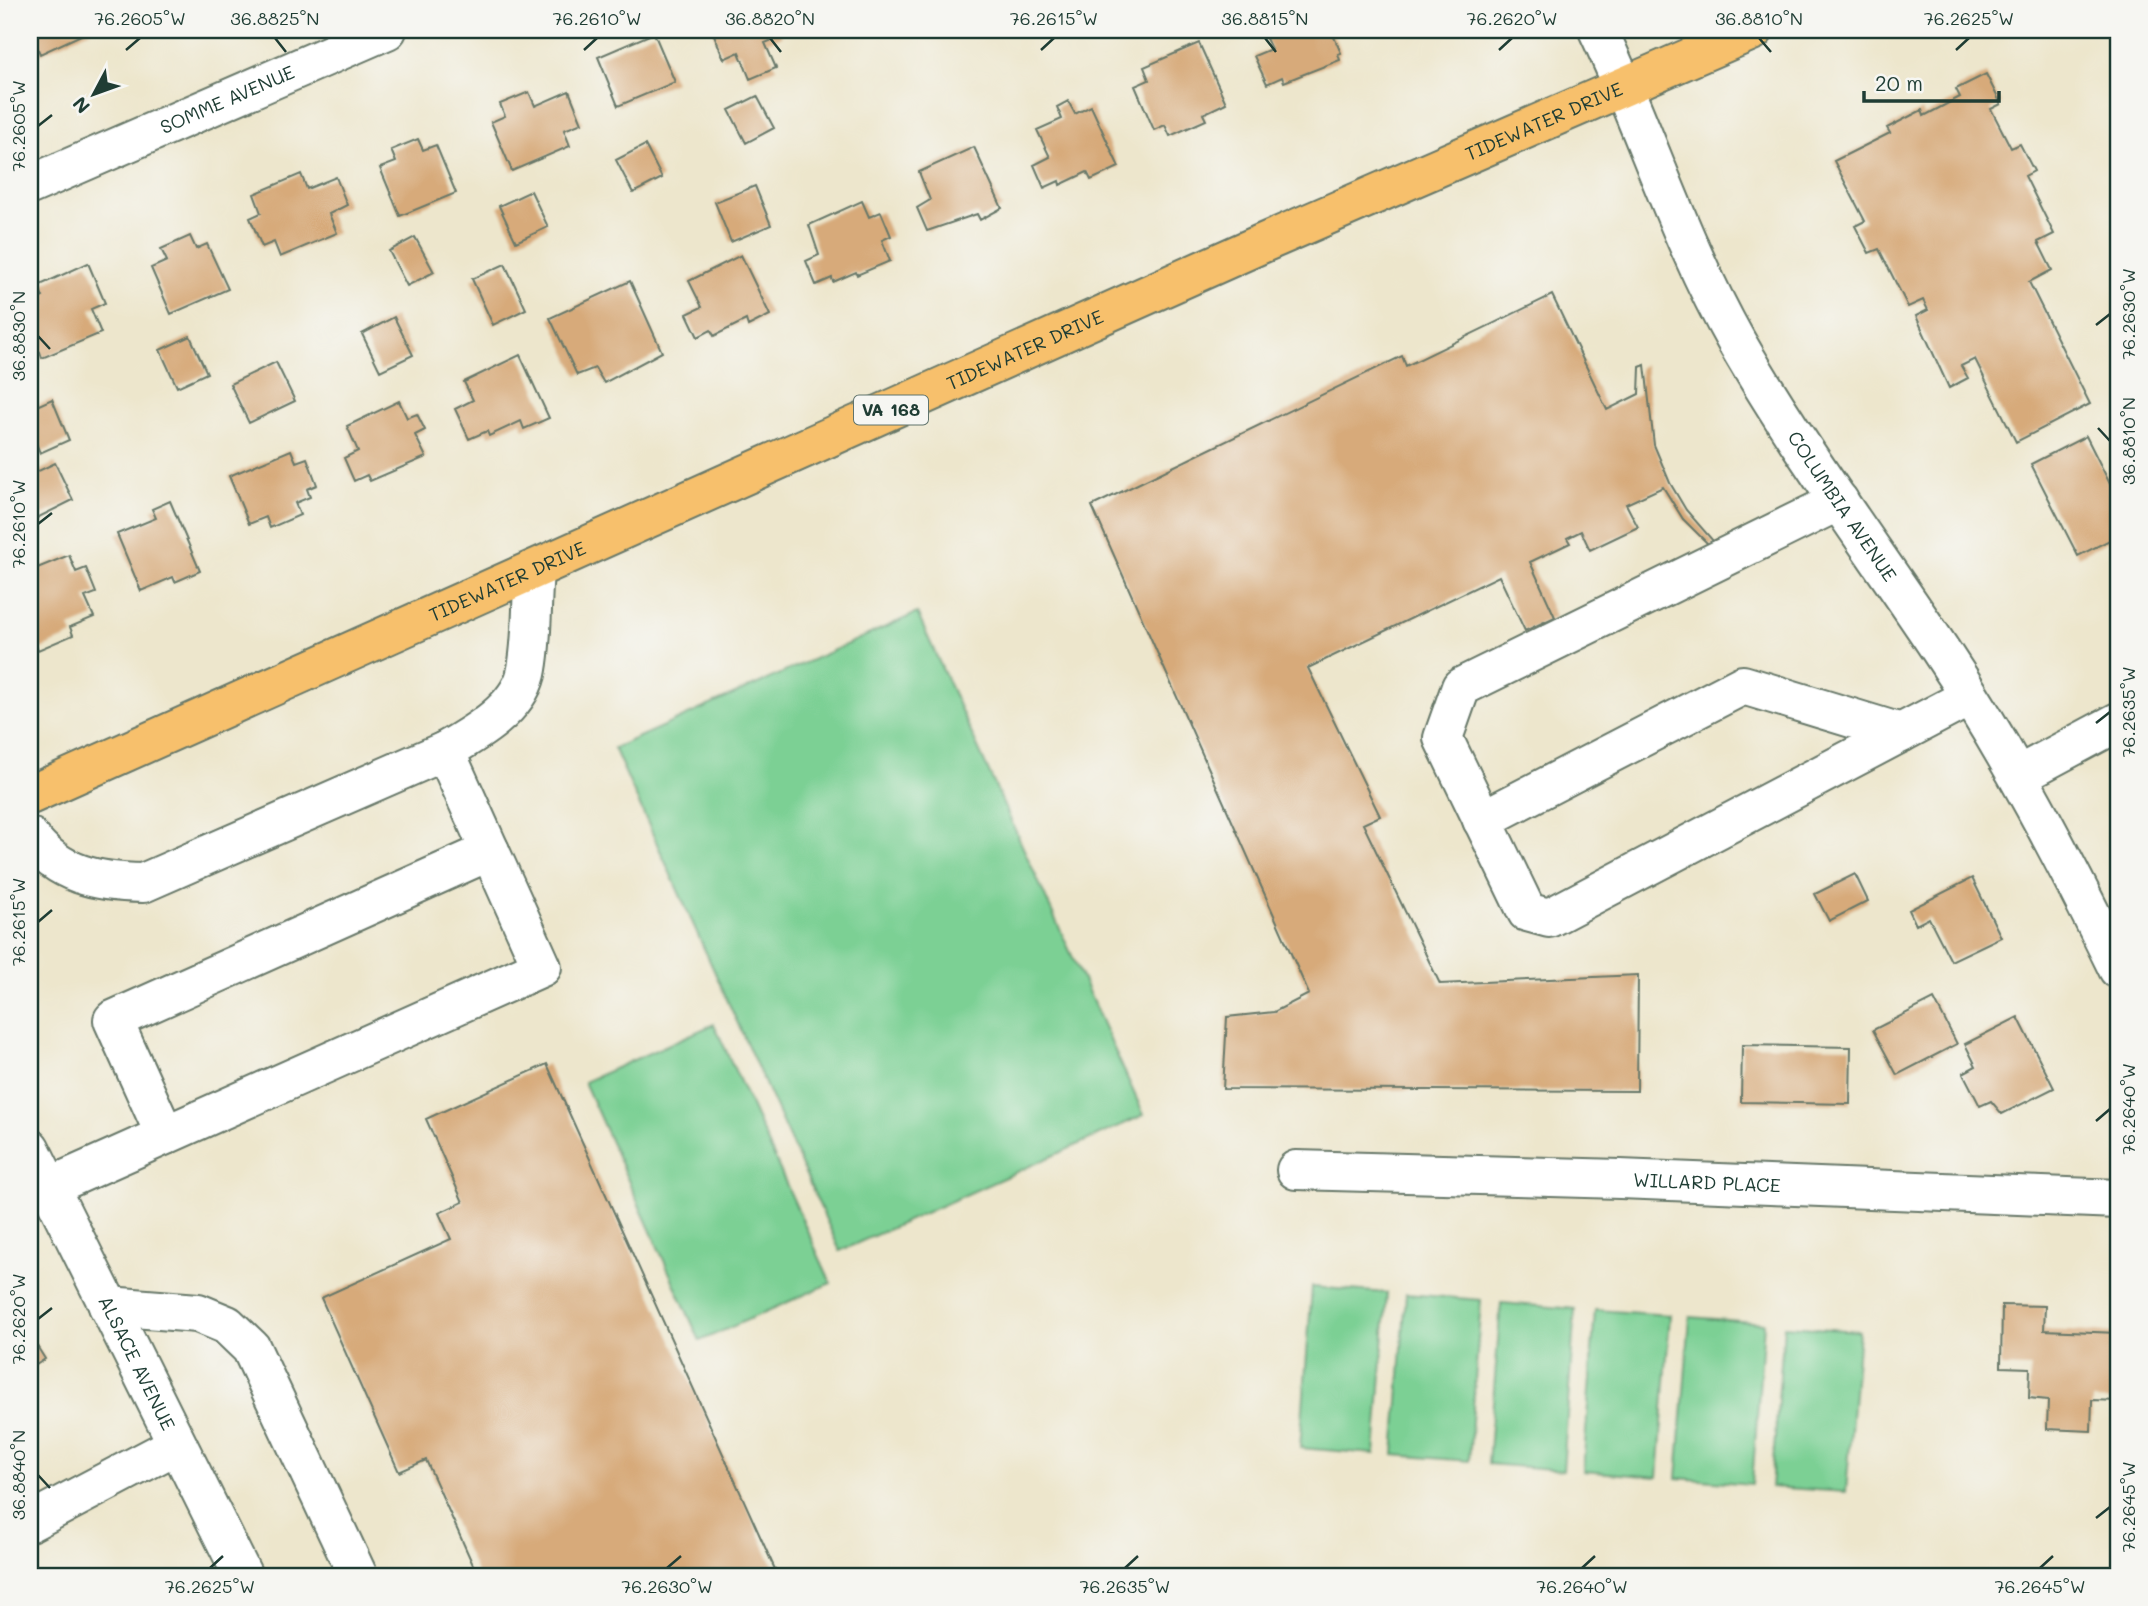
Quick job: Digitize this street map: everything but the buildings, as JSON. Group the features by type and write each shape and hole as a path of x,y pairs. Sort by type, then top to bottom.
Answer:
{"highway":[{"name":"TIDEWATER DRIVE","path":"30,795 1261,244 1754,30"}],"street":[{"name":"SOMME AVENUE","path":"30,185 387,30"},
{"name":"COLUMBIA AVENUE","path":"1598,30 1625,86 1695,260 1736,341 2019,775 2053,836 2118,969"},
{"path":"1839,501 1461,687 1443,738 1527,912 1549,918 1969,697"},
{"path":"30,837 40,850 70,872 104,882 143,883 445,751 478,732 506,707 526,676 534,571"},
{"path":"1482,820 1743,685 1901,733"},
{"path":"2019,775 2118,722"},
{"path":"49,1186 542,967 445,751"},
{"path":"165,1135 113,1020 490,851"},
{"name":"ALSACE AVENUE","path":"30,1148 243,1576"},
{"name":"WILLARD PLACE","path":"1296,1170 1620,1179 2118,1199"},
{"path":"108,1306 198,1313 227,1325 251,1348 295,1436 358,1576"},
{"path":"30,1522 176,1445"}],"green space":[{"path":"917,613 1144,1115 840,1251 614,748"},
{"path":"714,1024 831,1283 700,1341 584,1082"},
{"path":"1312,1287 1387,1293 1375,1454 1300,1448"},
{"path":"1406,1294 1481,1300 1469,1461 1394,1455"},
{"path":"1501,1303 1575,1309 1563,1470 1488,1464"},
{"path":"1595,1310 1670,1315 1658,1477 1583,1471"},
{"path":"1690,1317 1764,1323 1752,1484 1677,1478"},
{"path":"1784,1326 1859,1331 1846,1492 1771,1487"}]}
